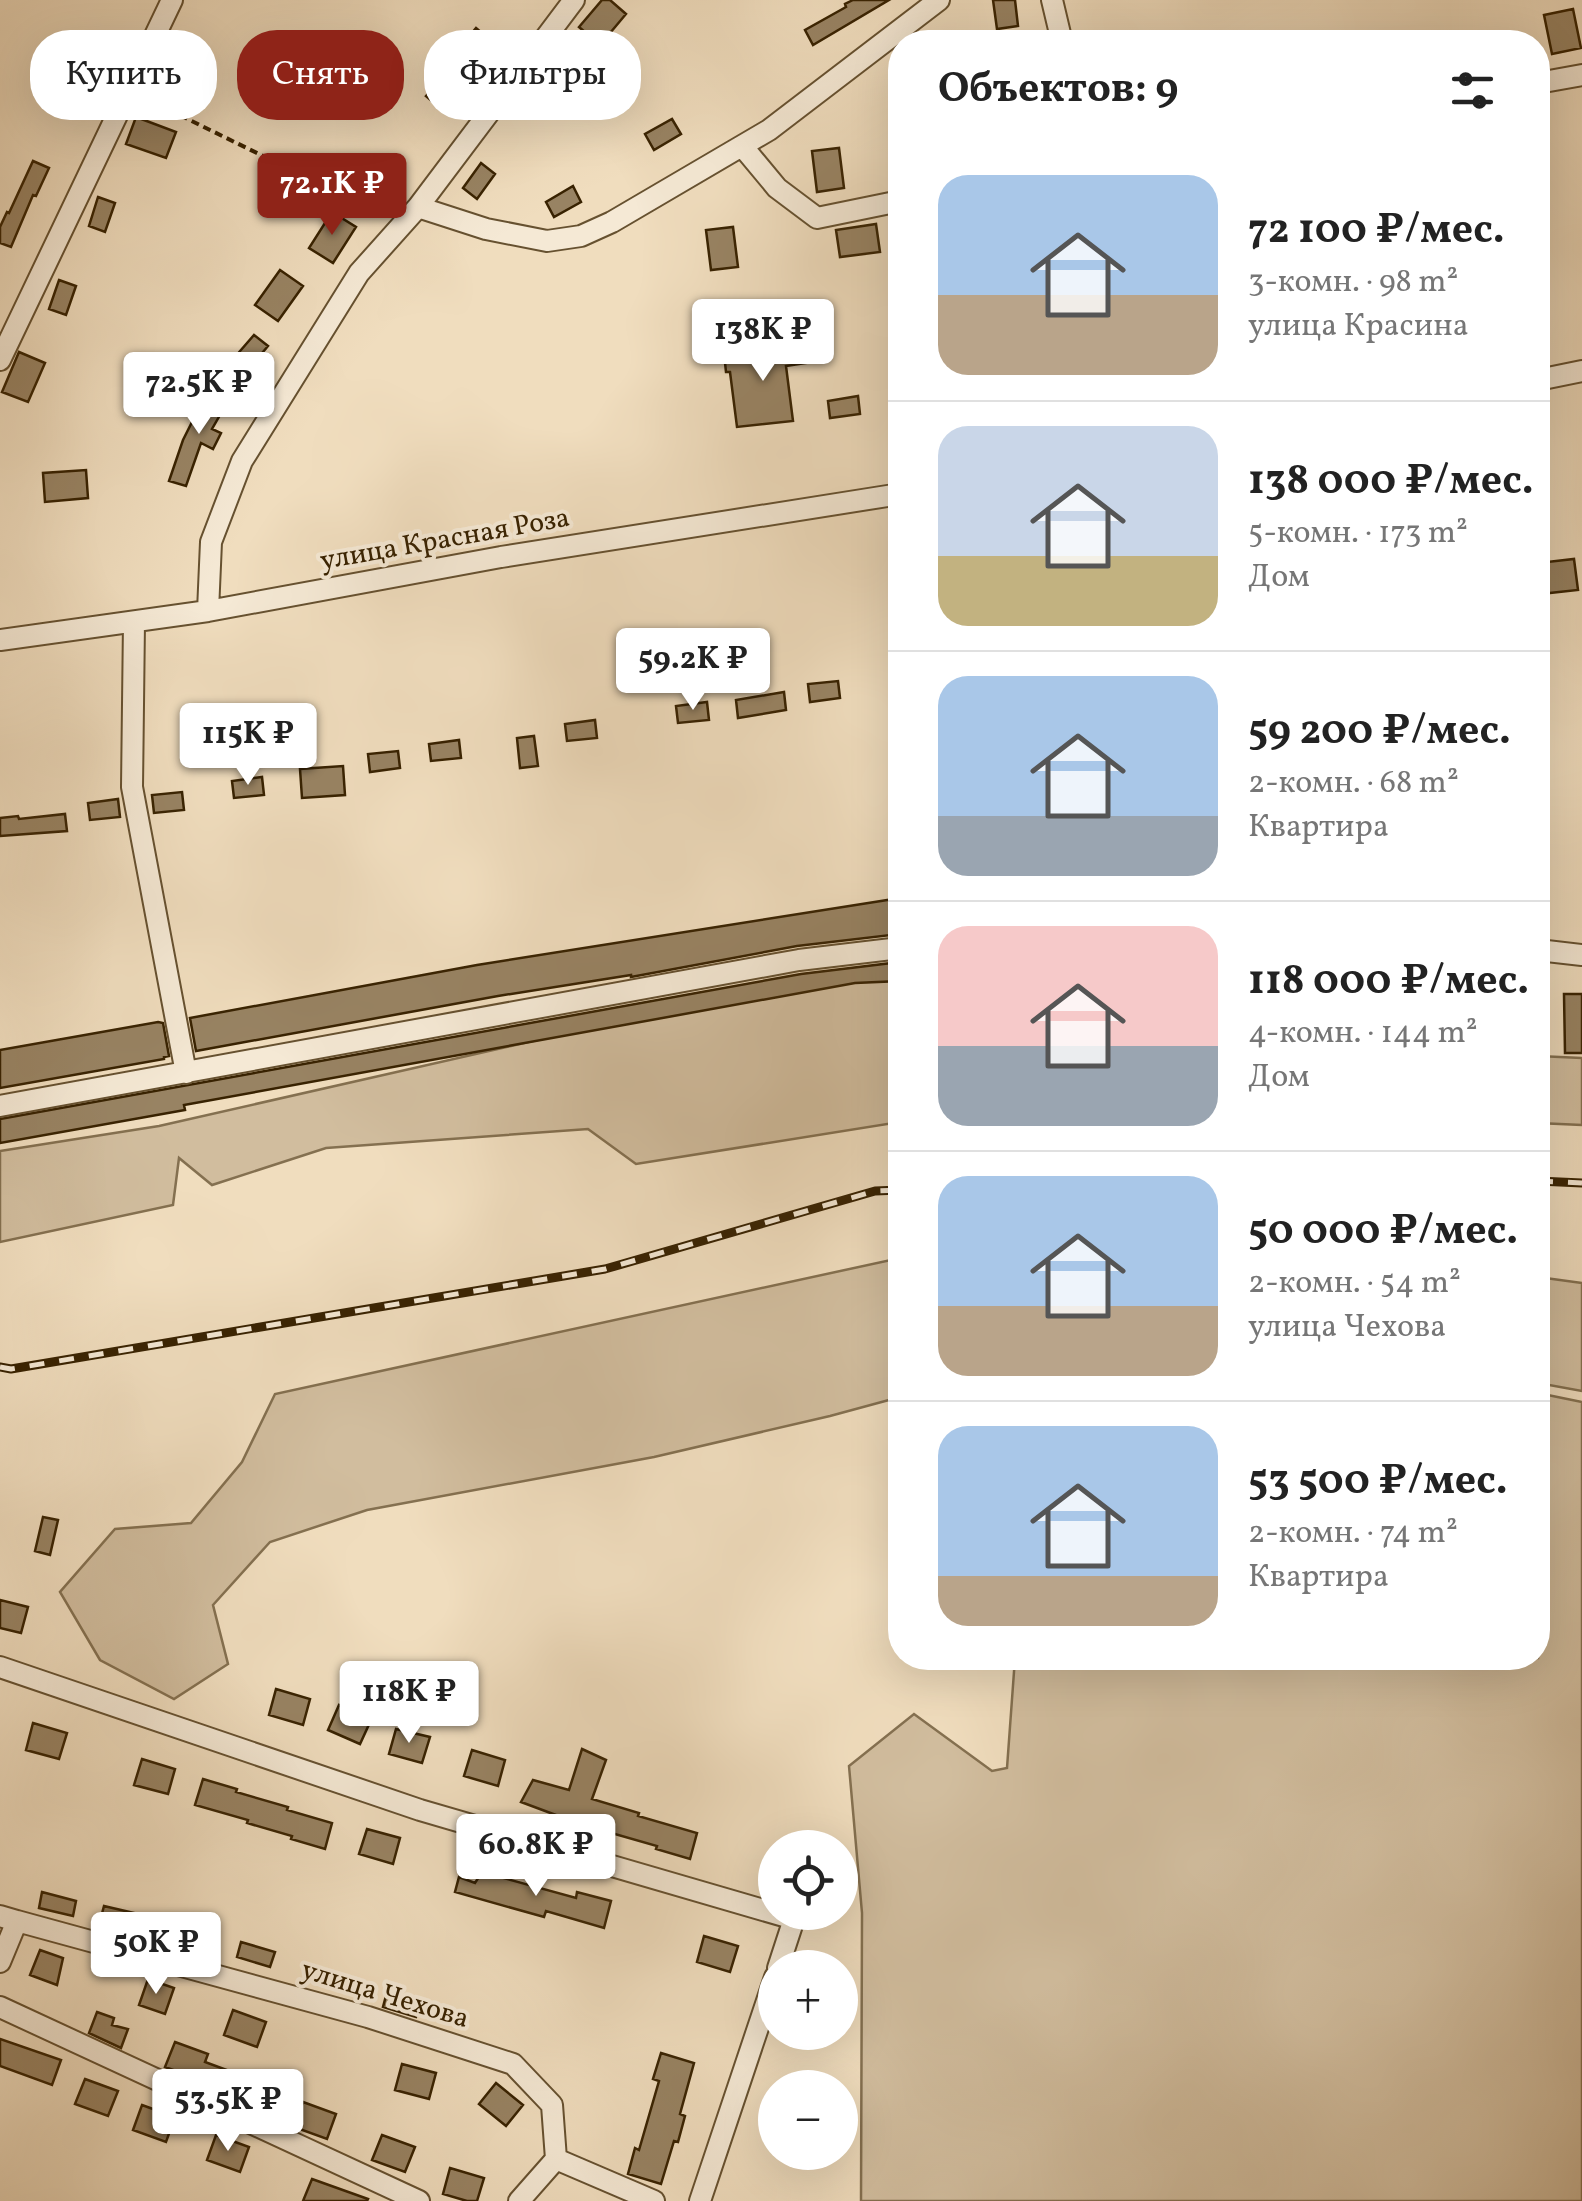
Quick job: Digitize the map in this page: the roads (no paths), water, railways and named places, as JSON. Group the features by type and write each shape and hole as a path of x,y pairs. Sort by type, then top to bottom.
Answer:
{"street":[{"path":"0,360 172,0"},
{"path":"208,611 210,542 242,461 359,272 418,207 574,0"},
{"path":"900,30 939,0"},
{"path":"1052,0 1059,30"},
{"path":"418,207 486,229 547,241 581,236 612,222 769,130 888,39"},
{"path":"1550,81 1582,74"},
{"path":"742,147 777,188 817,218 888,204"},
{"path":"1550,378 1582,372"},
{"name":"улица Красная Роза","path":"0,640 208,611 500,557 888,496"},
{"path":"134,622 132,787 186,1072"},
{"path":"0,1106 800,960 888,949"},
{"path":"1550,951 1582,954"},
{"path":"0,1667 420,1810 794,1919 784,1950"},
{"name":"улица Чехова","path":"0,1962 8,1918 368,2017 512,2064 552,2105 556,2159"},
{"path":"0,2007 419,2201"},
{"path":"700,2201 758,2028"},
{"path":"519,2201 556,2159 654,2201"}],"railway":[{"path":"1550,1182 1582,1183"},
{"path":"0,1367 11,1369 605,1269 888,1190"}]}
